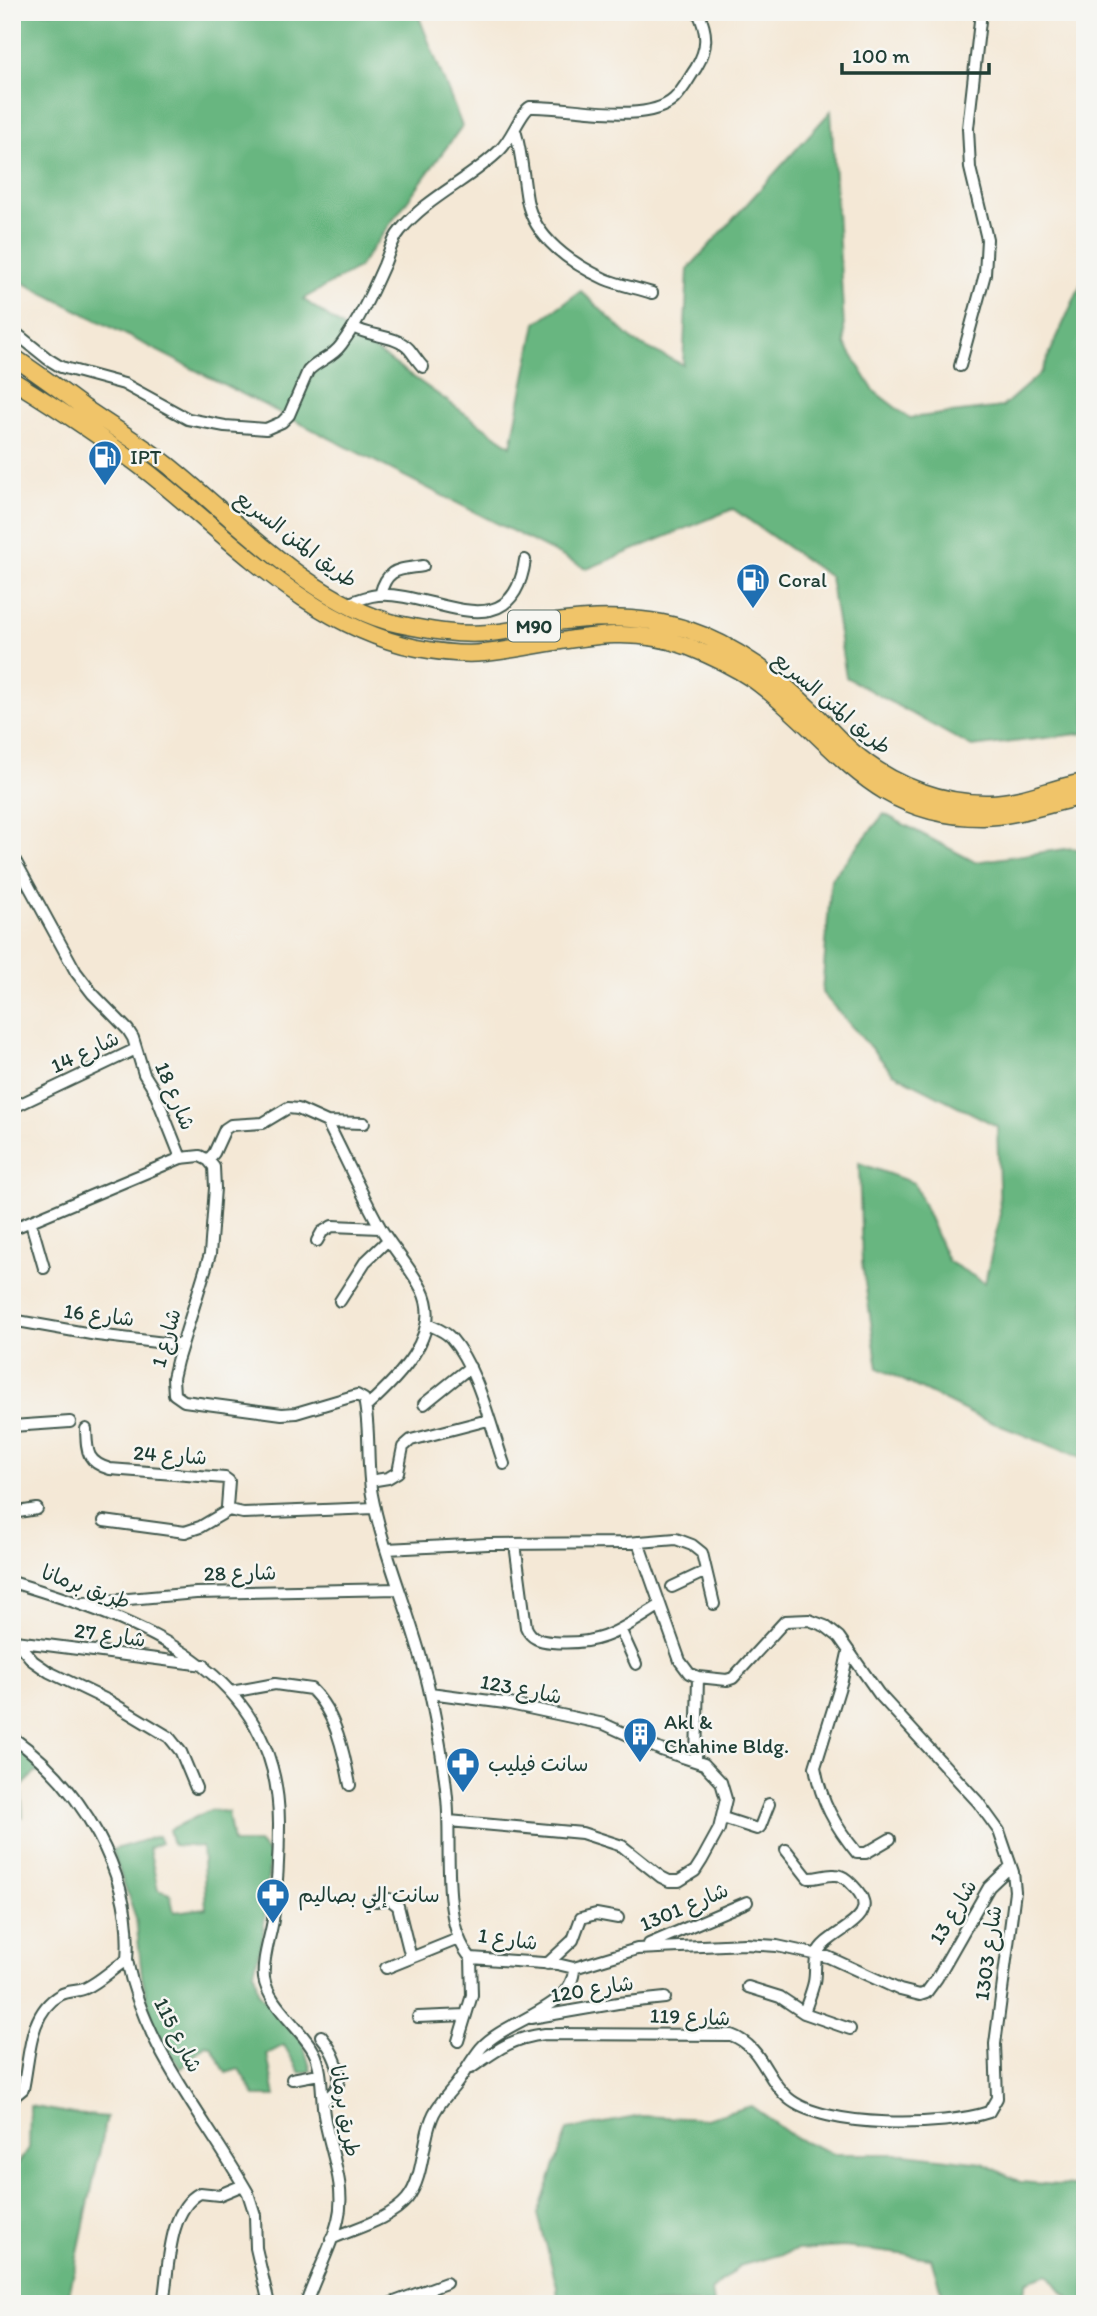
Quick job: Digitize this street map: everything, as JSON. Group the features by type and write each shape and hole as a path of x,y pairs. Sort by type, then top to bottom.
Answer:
{"highway":[{"name":"طريق المتن السريع","path":"12,356 149,451 326,592 373,617 447,632 487,634 574,620 627,618 689,630 719,643 751,663 813,712 860,758 880,772 922,792 945,799 988,804 1085,782"},
{"name":"طريق المتن السريع","path":"12,380 66,414 146,471 223,537 317,608 366,633 417,648 460,653 483,653 592,635 642,636 684,645 724,661 755,682 846,765 878,788 917,806 951,815 984,817 1013,814 1085,796"}],"street":[{"path":"12,330 61,367 124,384 188,419 225,426 266,429 282,422 289,415 308,371 335,353 353,327 399,232 418,211 489,161 504,147 523,113 530,107 642,112 673,100 700,60 706,40 706,30 698,12"},
{"path":"960,366 985,274 987,239 970,168 968,128 981,12"},
{"path":"515,130 524,170 527,201 537,229 580,265 607,280 652,293"},
{"path":"353,327 377,337 394,340 408,348 423,367"},
{"path":"346,604 380,595 461,610 489,611 502,606 514,595 523,575 525,560"},
{"path":"380,595 383,582 393,571 423,566"},
{"name":"شارع 18","path":"12,855 76,972 92,993 128,1030 181,1158"},
{"name":"شارع 14","path":"12,1108 136,1049"},
{"path":"12,1229 181,1158 200,1156 208,1160 225,1129 231,1125 263,1123 288,1108 298,1109 327,1122 364,1123"},
{"path":"327,1122 380,1228 423,1293 429,1313 427,1324 399,1376 366,1407"},
{"name":"شارع 1","path":"208,1160 214,1167 215,1175 210,1254 173,1378 174,1394 184,1401 282,1414 296,1413 357,1395 364,1399 370,1482 375,1508 430,1693 447,1797 449,1905 458,1939 471,1958 574,1968"},
{"path":"31,1223 44,1268"},
{"path":"317,1241 322,1232 332,1226 380,1228"},
{"path":"340,1301 365,1262 388,1240"},
{"name":"شارع 16","path":"12,1320 97,1335 182,1345"},
{"path":"427,1324 452,1338 470,1367 504,1464"},
{"path":"424,1404 470,1367"},
{"path":"370,1482 398,1472 403,1447 411,1440 488,1420"},
{"path":"12,1426 70,1422"},
{"name":"شارع 24","path":"86,1429 88,1453 91,1460 99,1466 225,1478 229,1482 229,1510"},
{"path":"104,1521 185,1532 200,1527 229,1510 256,1513 375,1508"},
{"path":"12,1513 37,1509"},
{"path":"386,1549 676,1539 685,1541 702,1553 714,1604"},
{"path":"638,1542 659,1606 683,1666 689,1673 718,1680 733,1678 785,1621 809,1620 825,1626 839,1637 879,1694 978,1801 999,1831 1011,1866"},
{"path":"515,1544 526,1627 529,1634 536,1639 569,1643 596,1640 621,1631 659,1606"},
{"path":"672,1587 706,1571"},
{"name":"طريق برمانا","path":"12,1582 82,1603 145,1629 188,1653 231,1692 262,1739 276,1784 279,1824 273,1919 264,1976 271,1994 315,2054 340,2196 338,2220 306,2304"},
{"name":"شارع 28","path":"82,1603 196,1593 399,1589"},
{"path":"621,1631 636,1664"},
{"path":"15,1641 33,1661 50,1672 108,1700 169,1737 181,1752 196,1788"},
{"name":"شارع 27","path":"15,1641 204,1665"},
{"path":"848,1653 815,1767 817,1780 822,1798 844,1837 857,1853 866,1853 890,1839"},
{"path":"449,1821 582,1833 622,1846 661,1877 669,1881 679,1881 695,1871 723,1818 726,1799 721,1782 704,1764 696,1760 698,1677"},
{"path":"231,1692 275,1684 311,1689 326,1707 338,1737 351,1786"},
{"name":"شارع 123","path":"430,1693 505,1703 604,1724 661,1750 696,1760"},
{"name":"شارع 115","path":"12,1737 64,1783 97,1831 126,1913 129,1938 127,1960 148,2025 166,2063 243,2185 255,2215 256,2248 269,2304"},
{"path":"723,1818 757,1829 769,1804"},
{"path":"786,1850 808,1878 842,1876 863,1898 863,1912 831,1938 817,1954 814,1983 804,2013"},
{"name":"شارع 13","path":"574,1968 637,1949 745,1944 777,1946 817,1954 900,1990 920,1995 926,1993 937,1978 980,1900 996,1879 1011,1866"},
{"name":"شارع 1303","path":"995,2044 1015,1891 1011,1866"},
{"path":"376,1901 389,1899 398,1906 411,1958"},
{"name":"شارع 1301","path":"637,1949 747,1902"},
{"path":"547,1964 573,1940 581,1918 596,1914 618,1917"},
{"path":"386,1968 458,1939"},
{"path":"458,2041 472,1995 471,1958"},
{"path":"12,2098 23,2089 28,2050 50,2003 59,1996 84,1989 127,1960"},
{"path":"331,2239 390,2213 409,2196 432,2117 439,2104 482,2047 498,2034 566,1993 573,1981 574,1968"},
{"path":"748,1987 780,1997 804,2013 850,2029"},
{"name":"شارع 120","path":"525,2019 665,1998"},
{"path":"418,2017 466,2015"},
{"name":"شارع 119","path":"464,2073 509,2042 523,2037 545,2034 730,2035 753,2048 789,2099 814,2112 829,2117 866,2120 954,2121 989,2112 995,2104 995,2044"},
{"path":"321,2036 331,2048 338,2078 335,2090 323,2101"},
{"path":"292,2079 319,2074"},
{"path":"163,2304 173,2234 188,2201 200,2193 219,2195 243,2185"},
{"path":"390,2304 446,2283"}],"green space":[{"path":"12,12 417,12 462,126 358,268 303,299 511,446 536,323 581,291 635,342 683,365 688,269 831,111 845,344 874,391 909,418 1002,407 1041,373 1085,275 1085,733 972,747 846,677 830,577 733,509 587,569 12,277"},
{"path":"884,814 975,862 1072,848 1085,851 1085,1459 978,1417 878,1368 862,1263 859,1163 914,1183 948,1261 985,1283 1000,1214 997,1126 893,1073 822,993 831,879"},
{"path":"12,1741 49,1769 43,1773 35,1772 21,1788 23,1817 16,1816 12,1803"},
{"path":"210,1810 228,1812 233,1843 259,1843 270,1855 263,1936 254,1971 258,1992 302,2040 311,2071 300,2073 284,2045 267,2054 275,2096 255,2096 239,2069 226,2073 211,2046 205,2045 181,2069 153,2025 142,1977 136,1918 112,1850 158,1836 161,1843 149,1848 158,1890 170,1894 174,1912 206,1908 202,1847 173,1845 169,1830"},
{"path":"30,2106 107,2117 67,2304 12,2304 12,2172 29,2148"},
{"path":"751,2106 794,2137 834,2154 905,2154 983,2163 1020,2182 1085,2187 1085,2304 1068,2298 1048,2274 1027,2281 1020,2304 947,2304 931,2258 844,2247 797,2250 739,2266 711,2291 713,2304 558,2304 557,2286 538,2214 567,2130 641,2116 706,2119"}],"place":[{"name":"IPT","path":"105,487"},
{"name":"Coral","path":"753,610"},
{"name":"Akl & Chahine Bldg.","path":"640,1764"},
{"name":"سانت فيليب","path":"463,1794"},
{"name":"سانت إلي بصاليم","path":"273,1925"}]}
